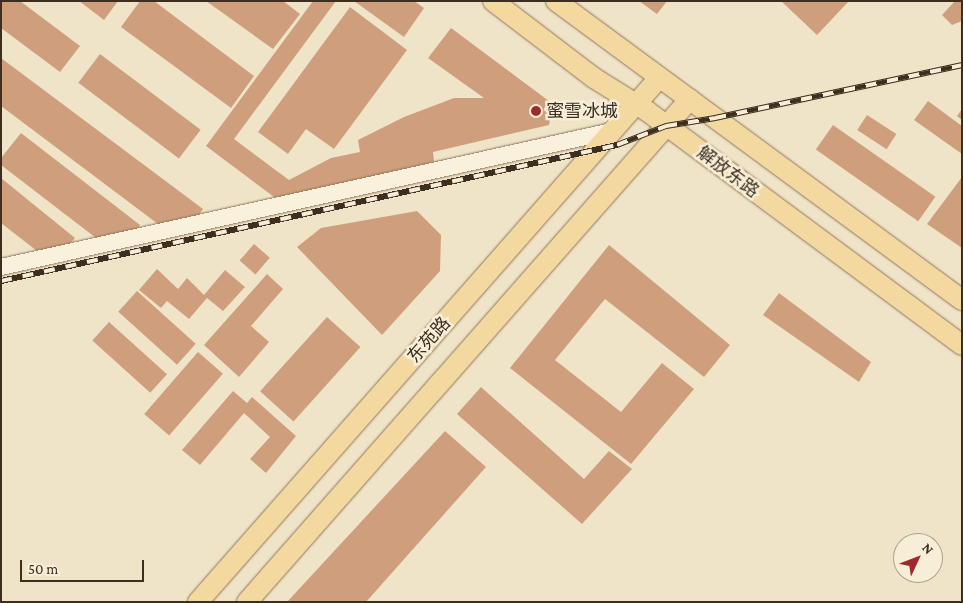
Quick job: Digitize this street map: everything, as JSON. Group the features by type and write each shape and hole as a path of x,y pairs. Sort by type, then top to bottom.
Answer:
{"main road":[{"name":"解放东路","path":"493,1 594,78 636,104 962,345"},
{"name":"解放东路","path":"556,1 962,300"},
{"name":"东苑路","path":"198,602 659,78"},
{"name":"东苑路","path":"247,602 690,99"}],"street":[{"path":"1,267 612,132"}],"building":[{"path":"1,1 20,1 80,46 60,72 1,28"},
{"path":"79,1 118,1 104,20"},
{"path":"140,1 154,1 254,76 231,108 121,27"},
{"path":"206,1 283,1 300,14 273,49"},
{"path":"313,1 336,1 234,139 289,180 331,158 360,152 358,140 404,117 454,98 484,98 428,58 451,28 553,104 549,125 433,152 434,162 278,200 206,146"},
{"path":"354,1 414,1 424,8 404,37"},
{"path":"639,1 667,1 657,14"},
{"path":"781,1 849,1 817,35"},
{"path":"955,1 962,1 962,21 952,25 942,15"},
{"path":"350,7 407,50 334,149 306,129 288,154 258,132"},
{"path":"100,54 201,130 179,159 78,83"},
{"path":"1,58 203,209 198,216 158,224 1,106"},
{"path":"928,101 962,126 962,154 914,120"},
{"path":"962,109 962,120 957,116"},
{"path":"867,115 896,134 887,149 857,130"},
{"path":"833,125 935,197 918,221 816,150"},
{"path":"21,133 140,225 137,231 96,238 1,165 1,158"},
{"path":"962,177 962,248 927,224"},
{"path":"1,178 75,238 68,246 37,251 1,223"},
{"path":"417,211 441,235 440,271 382,335 297,247 321,228"},
{"path":"254,244 270,258 255,274 240,261"},
{"path":"609,245 730,345 704,377 605,299 555,360 621,412 662,363 694,389 631,464 510,368"},
{"path":"157,269 178,289 187,278 204,295 225,270 245,287 223,311 207,298 189,319 167,301 161,308 139,290"},
{"path":"267,274 283,289 251,326 269,342 239,377 204,345"},
{"path":"137,291 196,344 177,365 118,312"},
{"path":"779,293 871,362 859,382 763,315"},
{"path":"327,317 360,347 294,421 260,391"},
{"path":"109,322 167,374 150,393 92,341"},
{"path":"198,352 223,374 169,436 144,414"},
{"path":"481,387 584,479 609,451 632,469 582,524 457,414"},
{"path":"233,391 247,403 252,397 296,436 266,473 250,459 270,437 244,413 200,465 182,450"},
{"path":"445,431 486,467 366,602 287,602"}],"railway":[{"path":"1,281 617,145 666,126 715,118 962,65"}],"place":[{"name":"蜜雪冰城","path":"536,111"}]}
